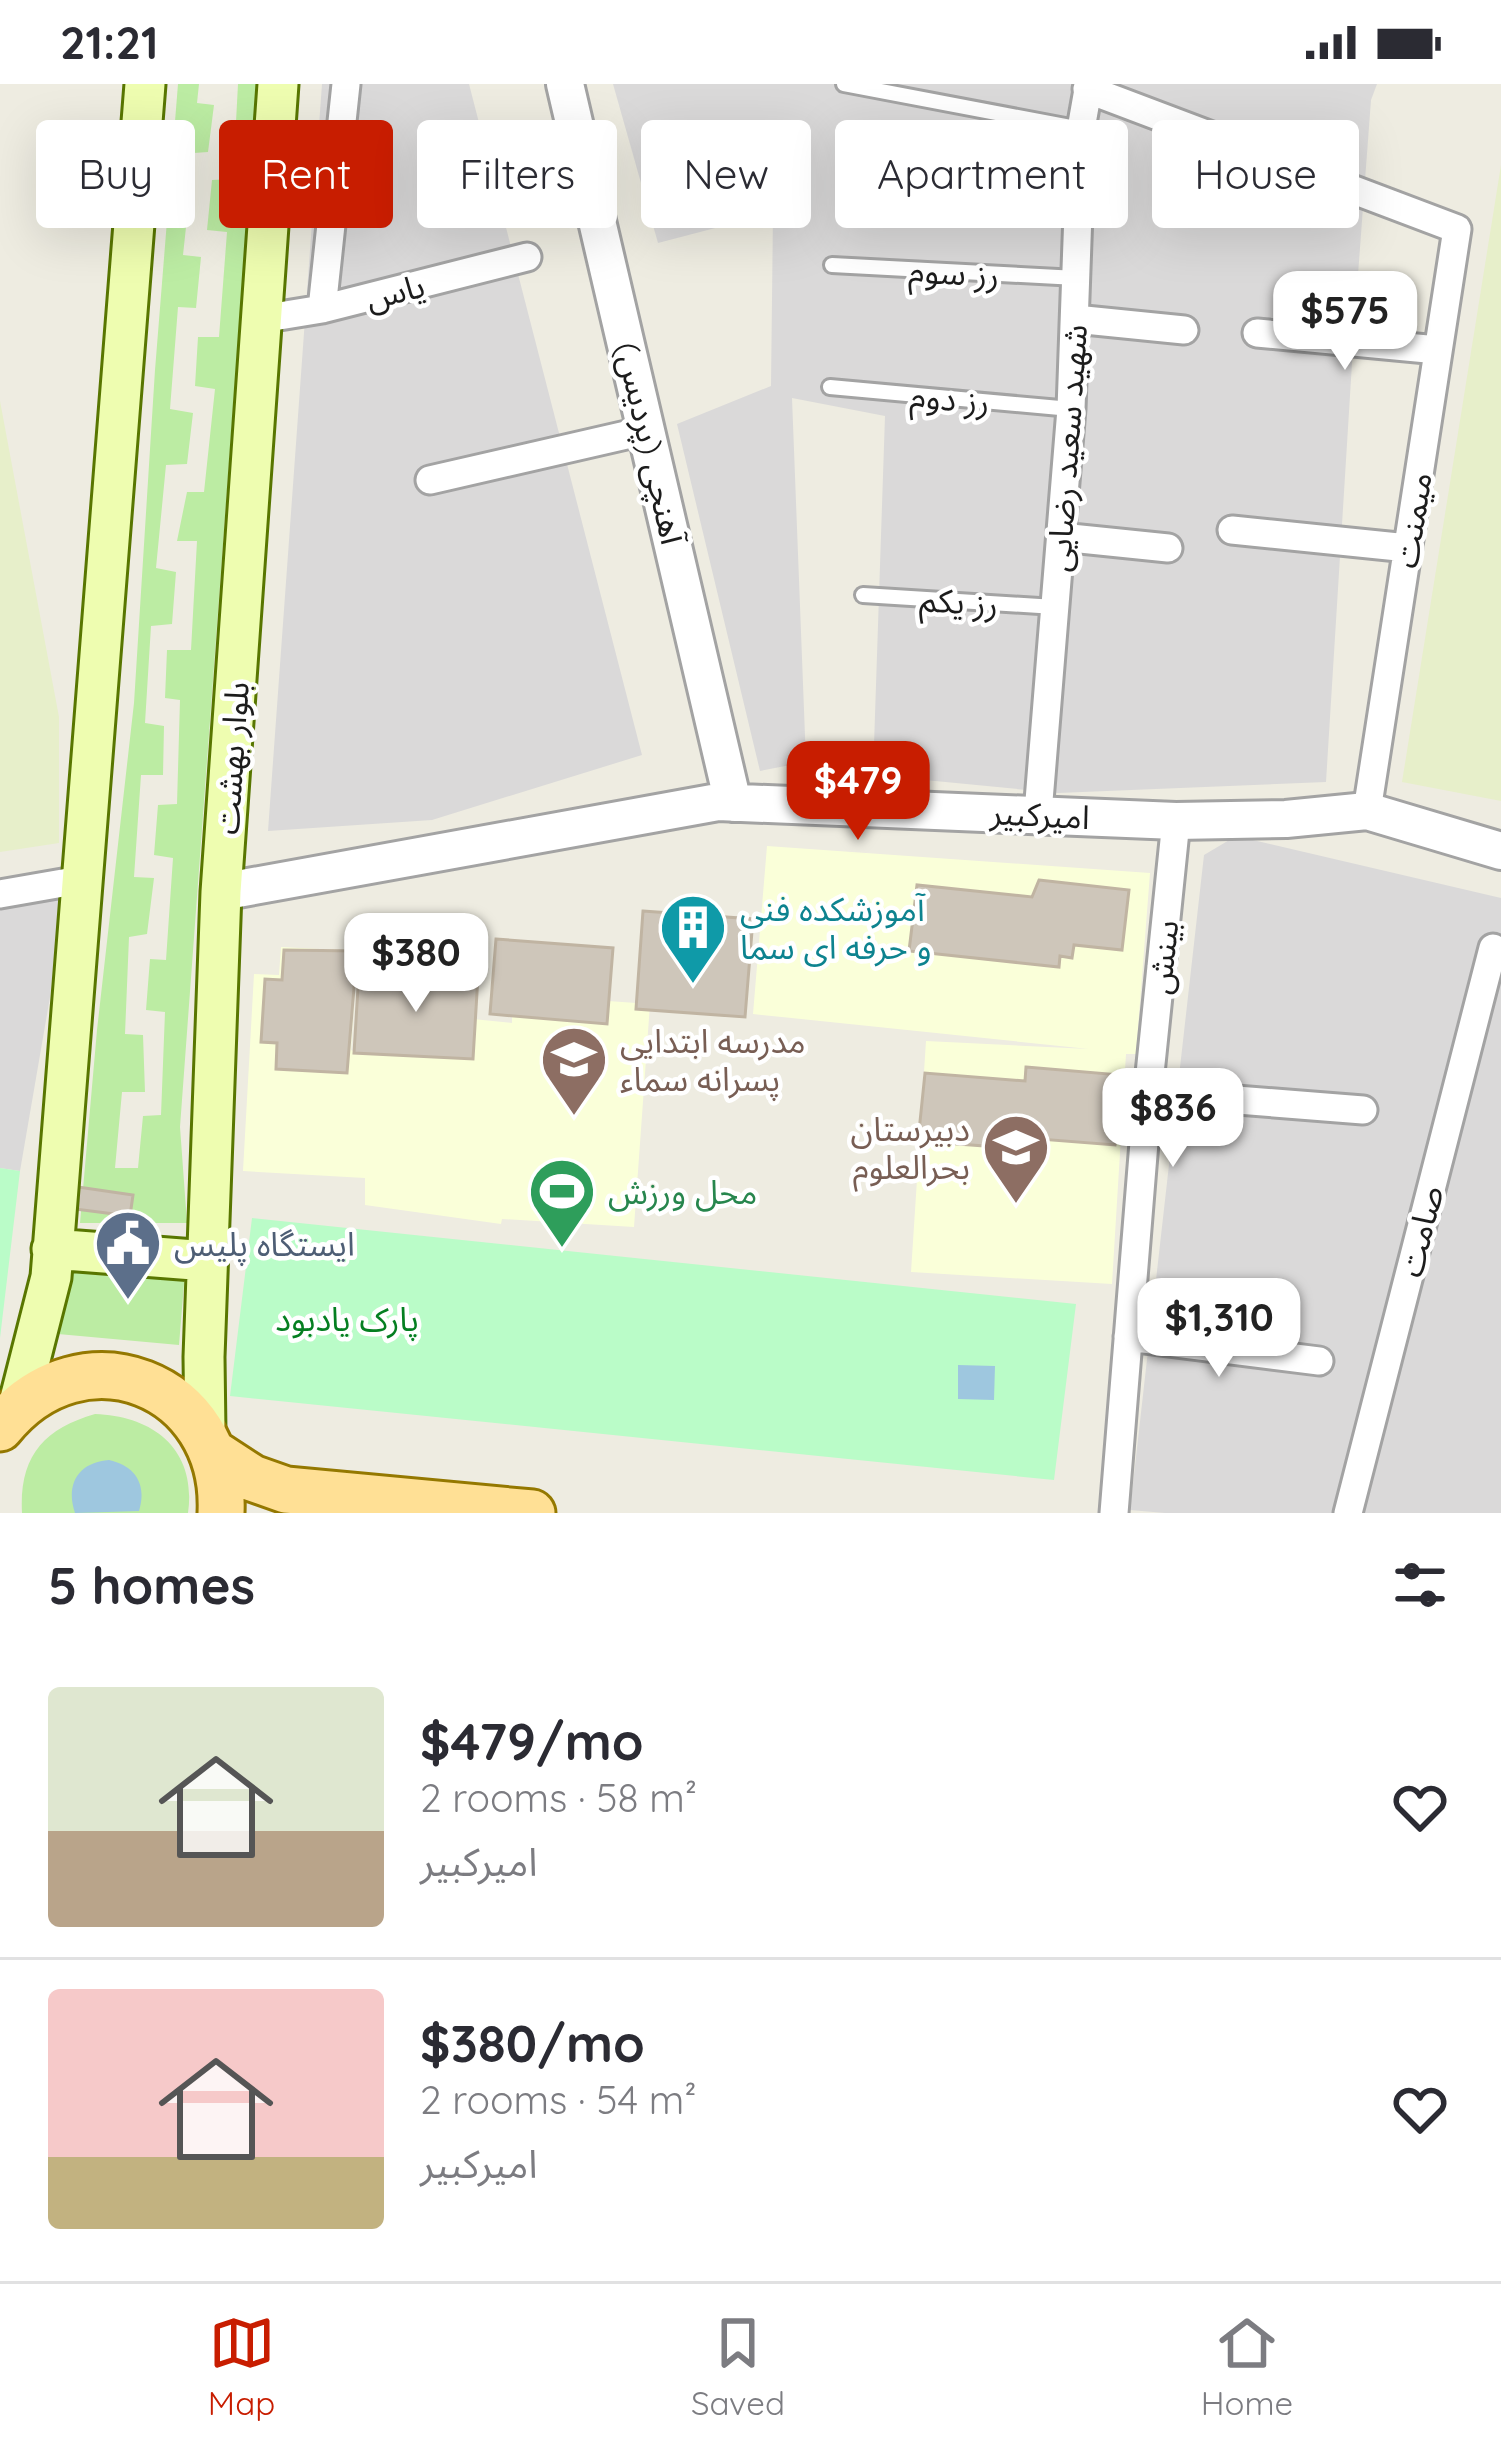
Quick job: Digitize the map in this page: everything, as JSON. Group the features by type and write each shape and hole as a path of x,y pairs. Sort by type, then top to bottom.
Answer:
{"main road":[{"path":"9,1417 51,1277 145,84"},
{"name":"بلوار بهشت","path":"210,1444 207,1261 221,892 278,84"},
{"path":"52,1249 207,1261"},
{"path":"9,1417 43,1389 72,1378 133,1379 161,1391 186,1410 210,1444 252,1478 286,1490 532,1513"},
{"path":"210,1444 222,1486 221,1513"}],"street":[{"path":"322,309 346,84"},
{"name":"آهنچی (پردیس)","path":"566,84 734,803"},
{"name":"شهید سعید رضایی","path":"1083,120 1088,87"},
{"name":"میمنت","path":"1088,87 1457,229 1367,811"},
{"name":"شهید سعید رضایی","path":"1038,813 1070,409 1079,228"},
{"name":"یاس","path":"261,319 322,309 527,257"},
{"path":"1075,319 1184,330"},
{"path":"1257,333 1438,350"},
{"path":"430,480 648,430"},
{"path":"1232,530 1408,548"},
{"path":"1061,537 1168,548"},
{"name":"امیرکبیر","path":"221,892 718,802 1176,821 1286,819 1367,811 1501,851"},
{"name":"بینش","path":"1114,1513 1176,821"},
{"path":"0,894 80,880"},
{"name":"صامت","path":"1348,1513 1493,948"},
{"path":"1148,1094 1363,1110"},
{"path":"1128,1337 1319,1361"}],"lane":[{"path":"844,84 1034,120"},
{"name":"رز سوم","path":"832,265 1077,278"},
{"name":"رز دوم","path":"830,387 1070,409"},
{"name":"رز یکم","path":"863,595 1056,607"}],"shaded area":[{"path":"322,84 469,84 478,120 417,120 417,228 506,228 642,755 432,820 268,831 312,228 393,228 393,120 319,120"},
{"path":"613,84 1377,84 1371,100 1355,315 1326,782 1058,793 873,775 885,416 792,398 806,762 760,771 677,424 771,386 773,228 811,228 811,120 641,120 641,183"},
{"path":"1501,165 1501,801 1402,782"},
{"path":"654,228 716,228 658,243"},
{"path":"0,401 59,717 59,843 0,852"},
{"path":"1236,836 1501,898 1501,1513 1130,1510 1204,855"},
{"path":"767,846 1150,873 1136,1054 1126,1054 1112,1284 911,1272 926,1041 1089,1049 753,1014"},
{"path":"62,884 50,997 20,1171 0,1168 0,894"},
{"path":"496,939 613,948 608,1001 650,1004 634,1227 502,1219 501,1224 365,1205 365,1178 243,1171 254,974 279,975 281,947 357,951 351,1050 361,1054 354,1051 358,974 478,976 473,1019 512,1023 512,1016 490,1014"}],"green space":[{"path":"178,84 199,84 197,103 214,105 208,152 195,153 195,120 175,120"},
{"path":"238,84 257,84 254,120 236,120"},
{"path":"212,180 219,180 219,228 246,228 180,1127 187,1223 80,1223 134,703 166,228 186,228 183,255 201,257 196,308 178,307 170,409 193,413 187,464 166,465 156,568 176,572 172,624 151,626 145,723 164,726 163,775 141,775 134,877 154,878 147,934 129,937 125,1034 143,1035 145,1092 122,1092 115,1168 138,1168 143,1116 161,1115 165,1012 146,1010 150,959 166,960 173,858 154,855 158,805 177,804 180,700 165,698 167,650 191,650 197,541 177,541 187,492 204,492 215,389 195,386 198,337 219,337 227,232 207,230"},
{"path":"0,1168 20,1171 0,1338"},
{"name":"پارک یادبود","path":"252,1218 1076,1304 1054,1480 230,1396"},
{"path":"65,1262 185,1272 179,1345 58,1334"},
{"path":"95,1414 136,1421 167,1441 186,1471 188,1513 22,1513 25,1476 38,1448 61,1428"}],"water":[{"path":"958,1365 995,1366 994,1400 958,1399"},
{"path":"109,1460 137,1478 139,1511 75,1513 72,1493 77,1476 90,1465"}],"building":[{"path":"1039,880 1129,890 1122,950 1074,945 1072,958 1060,956 1059,967 909,951 917,885 1032,897"},
{"name":"آموزشکده فنی و حرفه ای سما","path":"643,911 753,919 745,1017 636,1009"},
{"path":"496,939 613,948 607,1024 490,1014"},
{"path":"284,950 357,951 347,1073 276,1069 277,1043 261,1042 265,979 282,980"},
{"path":"359,971 478,976 473,1059 354,1053"},
{"path":"1026,1067 1121,1075 1115,1145 1040,1139 1039,1150 918,1141 925,1073 1025,1081"},
{"path":"78,1187 133,1195 130,1216 75,1209"}],"place":[{"name":"آموزشکده فنی و حرفه ای سما","path":"693,986"},
{"name":"مدرسه ابتدایی پسرانه سماء","path":"574,1118"},
{"name":"دبیرستان بحرالعلوم","path":"1016,1206"},
{"name":"محل ورزش","path":"562,1250"},
{"name":"ایستگاه پلیس","path":"128,1302"}]}
